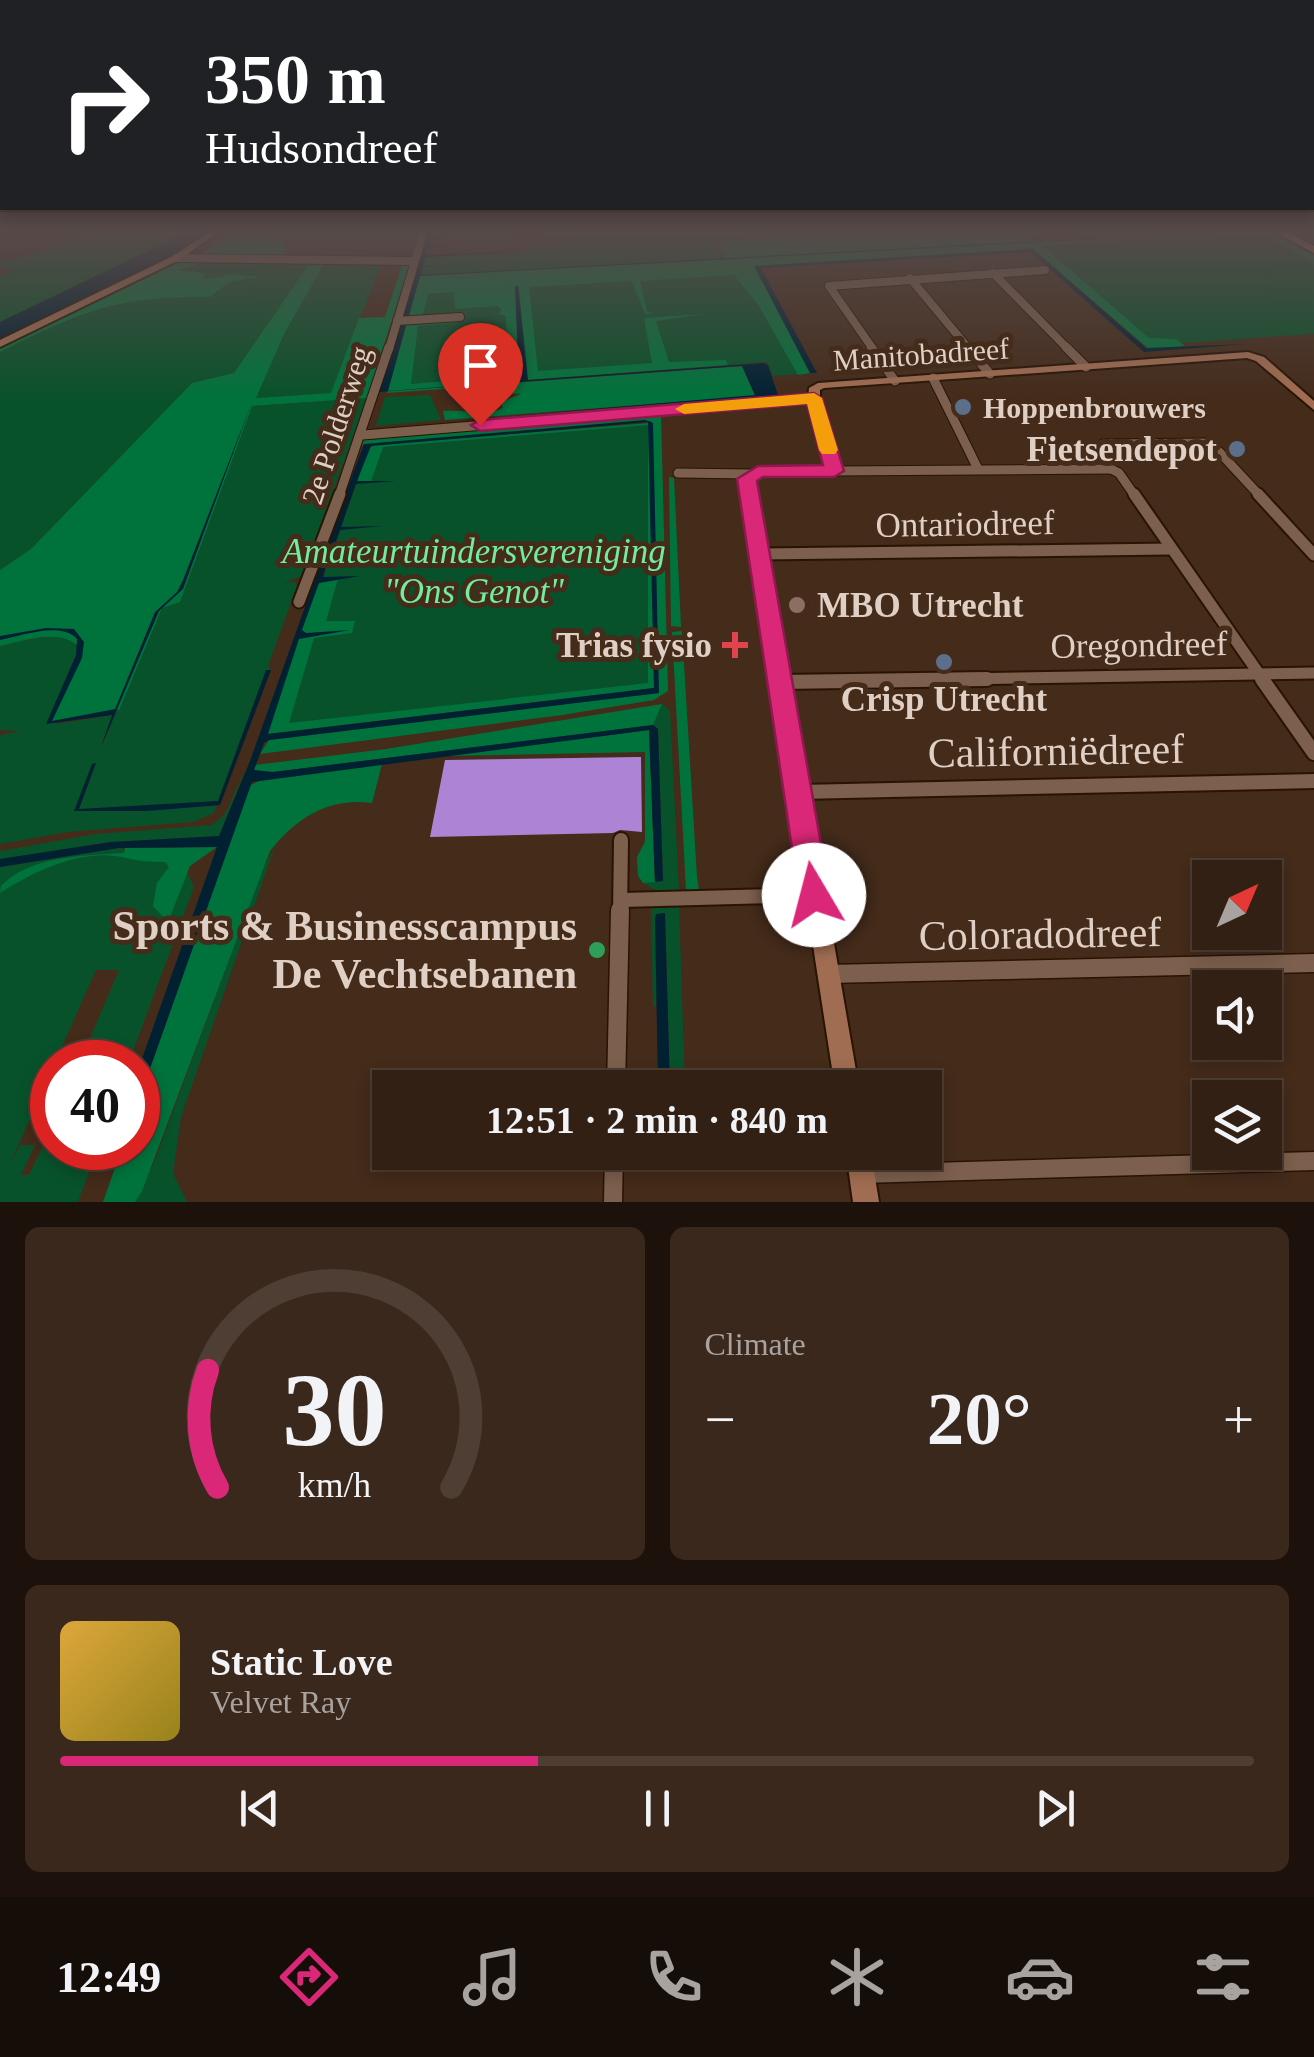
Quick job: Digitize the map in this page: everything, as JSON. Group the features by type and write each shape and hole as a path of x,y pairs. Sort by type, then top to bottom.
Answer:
{"street":[{"path":"0,344 116,287"},
{"name":"2e Polderweg","path":"299,602 363,435 406,287"},
{"path":"830,287 895,381"},
{"path":"918,287 990,374"},
{"path":"1005,287 1086,366"},
{"path":"397,320 460,317"},
{"name":"Manitobadreef","path":"363,435 814,398 815,388 822,386 1253,356 1314,408"},
{"path":"933,378 978,469"},
{"path":"814,398 834,471"},
{"path":"1111,469 1102,444 1210,443 1314,555"},
{"path":"678,473 1111,469 1119,473 1314,753"},
{"path":"750,474 747,479 844,1070"},
{"name":"Ontariodreef","path":"759,554 1171,548"},
{"name":"Oregondreef","path":"780,682 1314,673"},
{"name":"Californiëdreef","path":"799,792 1314,781"},
{"path":"617,1070 629,900 621,840"},
{"path":"629,900 814,895"},
{"name":"Coloradodreef","path":"828,974 1314,963"},
{"path":"942,1163 1314,1161"},
{"path":"613,1202 614,1170"},
{"path":"860,1170 866,1202"}],"green space":[{"path":"0,287 73,287 0,322"},
{"path":"123,287 223,287 210,297 124,303 78,316 0,352 0,345"},
{"path":"223,287 293,287 234,373 192,383 31,549 0,570 0,352 101,309 150,299 210,297"},
{"path":"293,287 311,287 284,334 256,398 331,393 359,318 385,317 395,287 402,287 367,398 252,406 180,602 162,608 119,710 52,721 80,648 53,637 0,646 0,570 31,549 192,383 234,373"},
{"path":"311,287 372,287 331,393 255,398"},
{"path":"417,287 519,287 520,381 472,386 742,366 755,396 445,420 443,411 496,411 503,408 501,402 521,394 481,392 470,387 387,393 407,322 459,319 457,323 418,326 411,384 508,376 506,358 472,360 471,365 459,366 460,359 507,353 506,316 499,314 501,309 497,306 455,309 454,292 428,294 422,318 408,319"},
{"path":"519,287 529,287 538,371 652,363 644,318 704,314 656,321 669,362 726,360 728,365 527,380"},
{"path":"634,287 641,287 647,311 654,313 645,314"},
{"path":"744,287 766,287 810,373 798,375 759,306"},
{"path":"753,287 798,374 773,376 767,362 389,389 416,288"},
{"path":"1077,287 1090,287 1149,338 1176,339 1185,346 1149,349"},
{"path":"1084,287 1314,287 1314,334 1153,345"},
{"path":"430,395 441,420 376,426 385,397"},
{"path":"367,398 302,576 284,583 295,582 297,586 268,666 271,670 266,671 218,801 78,810 95,763 74,811 217,806 214,813 193,822 68,832 0,844 0,735 21,731 0,730 0,646 53,637 80,648 67,676 56,724 113,715 101,747 162,608 180,602 252,406"},
{"path":"661,415 668,691 654,700 562,715 260,754 269,740 658,693 651,421 362,445 365,438"},
{"path":"650,423 654,688 267,734 315,587 322,581 338,578 326,621 355,621 352,633 314,638 289,723 648,683 648,425 383,447 371,481 357,482 367,449 375,445"},
{"name":"Amateurtuindersvereniging \"Ons Genot\"","path":"648,424 648,683 271,726 369,448"},
{"path":"669,477 674,478 681,627 671,626"},
{"path":"682,631 699,890 686,890 672,632"},
{"path":"662,704 670,710 679,890 657,891 643,883 663,880 658,729 653,725"},
{"path":"662,704 653,725 273,772 254,771 255,765 386,749"},
{"path":"649,730 655,882 643,883 638,876 637,857 645,842 645,752 444,756"},
{"path":"382,764 372,803 342,803 315,812 270,851 160,1143 160,1040 249,786 261,780"},
{"path":"247,766 219,836 111,842 0,859 0,851 96,834 212,825 225,814"},
{"path":"276,843 181,1117 173,1173 187,1202 135,1202 150,1170 160,1170 160,1147 260,876"},
{"path":"217,847 190,866 168,922 153,906 157,883 169,867 165,862 110,855 77,858 44,869 0,893 1,886 13,876 58,859 124,853 125,848"},
{"path":"119,848 184,865 194,887 137,1040 89,1040 119,970 96,970 65,1040 30,1040 30,1119 10,1164 20,1145 30,1145 30,1156 21,1175 29,1175 31,1170 90,1170 78,1202 0,1202 0,867"},
{"path":"679,906 684,1070 670,1070 665,914 653,1007 651,907"},
{"path":"114,1170 150,1170 135,1202 103,1202"}],"water":[{"path":"73,287 109,287 0,340 0,322"},
{"path":"409,287 417,287 408,319 400,318"},
{"path":"515,287 518,287 528,380 764,363 778,395 445,422 755,395 742,366 378,392 398,325 407,322 388,391 519,381"},
{"path":"765,287 771,287 817,373 810,373"},
{"path":"1070,287 1076,287 1146,348 1246,344 1144,352"},
{"path":"252,402 183,589 159,611 101,747 112,715 46,724 76,655 77,639 51,630 0,640 0,636 46,628 74,629 84,642 82,658 52,721 115,709 155,612 177,592 183,580"},
{"path":"645,420 653,423 659,693 269,740 264,743 254,770 273,772 653,725 658,729 663,881 655,882 649,730 252,782 160,1040 149,1040 217,847 119,848 0,867 0,859 111,842 219,836 321,562 327,562 323,577 360,576 319,583 302,630 350,630 299,639 268,734 654,688 648,422 371,446 357,481 396,481 356,484 341,527 382,526 340,530 332,553 325,549 364,444"},
{"path":"266,670 271,670 220,805 74,811 92,764 96,763 79,809 218,801"},
{"path":"665,913 670,1070 658,1070 656,914"}],"building":[{"path":"641,757 642,832 430,837 445,760"}],"slow traffic":[{"path":"684,409 814,398 828,450"}],"place":[{"name":"Hoppenbrouwers","path":"963,407"},
{"name":"Fietsendepot","path":"1237,449"},
{"name":"MBO Utrecht","path":"797,605"},
{"name":"Trias fysio","path":"735,645"},
{"name":"Crisp Utrecht","path":"944,662"},
{"name":"Sports & Businesscampus De Vechtsebanen","path":"597,950"}],"route":[{"path":"480,425 814,398 834,471 758,472 747,479 814,895"}]}
